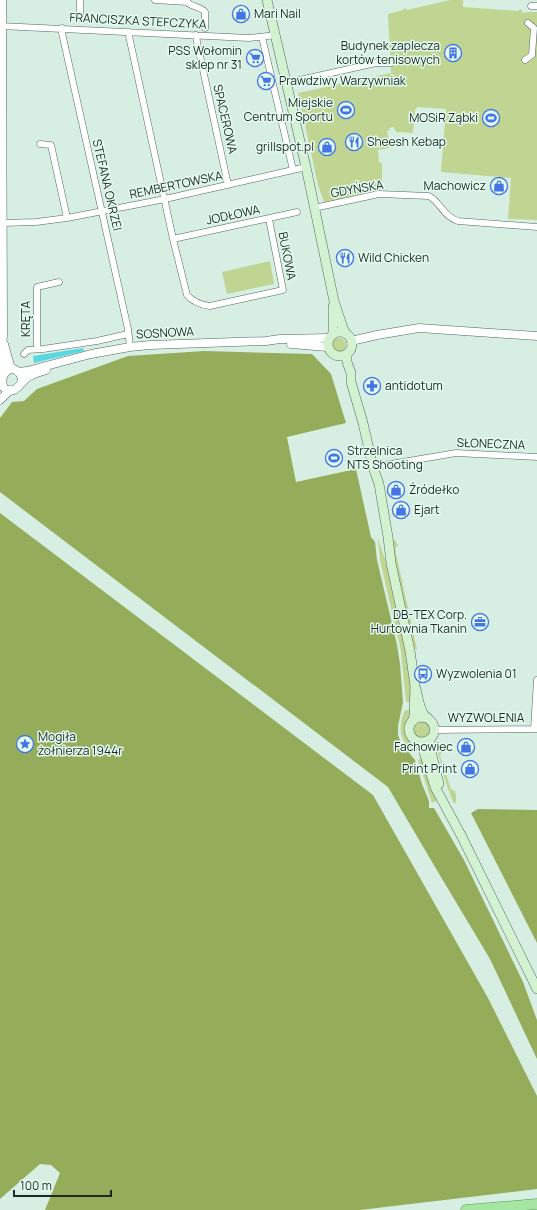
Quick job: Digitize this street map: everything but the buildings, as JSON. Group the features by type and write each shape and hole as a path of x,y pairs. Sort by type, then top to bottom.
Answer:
{"main road":[{"path":"267,0 306,167 334,301 342,328 349,338 350,349 347,354 347,362 373,467 373,486 381,530 391,563 410,651 415,686 423,712 432,722 435,730 430,739 423,742 417,741"},
{"path":"334,301 329,351 341,363 346,376 351,382"},
{"path":"330,340 340,332 349,338"},
{"path":"334,355 342,356 347,354"},
{"path":"415,686 414,716 409,727 409,733 412,738 424,749 432,781 453,823 462,837 537,989"},
{"path":"412,722 418,717 428,718"},
{"path":"430,739 430,747 443,801"},
{"path":"466,1210 537,1204"}],"street":[{"path":"2,0 1,187 3,223 3,335 1,356 3,373 0,380 1,387 10,390 17,389 22,378 15,370 6,354 3,335"},
{"path":"80,0 80,18"},
{"path":"155,0 187,1 193,7 201,8 205,12 205,28"},
{"path":"525,60 532,55 534,28 528,23"},
{"name":"FRANCISZKA STEFCZYKA","path":"1,26 248,38 276,35"},
{"name":"STEFANA OKRZEI","path":"62,28 128,329 130,347"},
{"path":"129,32 173,239"},
{"name":"SPACEROWA","path":"196,35 196,42 228,185"},
{"path":"262,37 293,170"},
{"path":"286,83 379,62 391,63"},
{"path":"40,144 51,145 67,218"},
{"name":"REMBERTOWSKA","path":"3,223 36,222 102,212 306,167"},
{"name":"GDYŃSKA","path":"314,208 379,194 429,196 434,199 448,216 458,221 537,227"},
{"name":"JODŁOWA","path":"173,239 298,212"},
{"name":"BUKOWA","path":"173,239 187,295 190,298 210,306 283,290 269,219"},
{"name":"KRĘTA","path":"37,349 36,287 59,282"},
{"path":"349,338 419,328 537,336"},
{"name":"SOSNOWA","path":"24,354 28,350 96,341 128,334"},
{"name":"SOSNOWA","path":"15,370 67,361 91,354 150,345 266,341 280,339 330,340"},
{"name":"SOSNOWA","path":"21,383 28,378 67,361"},
{"path":"3,373 7,370 15,370"},
{"path":"0,400 10,390"},
{"name":"SŁONECZNA","path":"373,467 456,453 537,457"},
{"path":"536,729 537,680"},
{"name":"WYZWOLENIA","path":"435,730 536,729"}],"green space":[{"name":"MOSiR Ząbki","path":"450,0 463,0 463,7 518,11 521,9 523,13 537,12 537,220 508,219 511,178 441,172 446,109 417,107 415,110 413,133 396,132 394,127 389,128 390,130 387,131 389,148 378,150 379,162 382,163 382,187 380,187 380,190 324,202 318,185 298,93 391,73 388,14 406,8 407,10"},
{"path":"270,261 274,284 227,294 222,272"},
{"path":"336,338 342,338 346,342 346,348 342,352 336,352 332,348 332,342"},
{"path":"204,351 312,354 331,374 346,423 287,437 296,482 356,469 371,537 375,542 377,560 400,664 403,702 398,726 398,735 401,743 415,760 429,801 429,808 434,808 464,860 523,982 537,1020 537,1059 490,959 388,787 0,492 0,418 12,402 24,401 37,389 128,356"},
{"path":"0,513 373,795 488,998 537,1096 537,1189 360,1210 45,1210 60,1173 51,1165 40,1164 0,1199"},
{"path":"378,539 389,571 409,662 411,702 406,702 401,651 380,560"},
{"path":"392,540 395,540 398,545 395,549 417,649 415,649 413,643 394,562"},
{"path":"406,710 411,710 408,721 421,751 412,750 403,740 401,724 403,714"},
{"path":"422,722 429,727 430,730 425,737 422,738 415,733 414,730 419,723"},
{"path":"441,750 442,752 440,756 451,789 455,791 456,804 453,802 445,780 438,752"},
{"path":"424,757 437,797 436,801 432,803 418,760"},
{"path":"478,809 537,810 537,943 471,813"}],"water":[{"path":"83,348 84,351 34,363 33,356"}],"place":[{"name":"Mari Nail","path":"241,14"},
{"name":"Budynek zaplecza kortów tenisowych","path":"453,53"},
{"name":"PSS Wołomin sklep nr 31","path":"255,58"},
{"name":"Prawdziwy Warzywniak","path":"266,81"},
{"name":"Miejskie Centrum Sportu","path":"346,110"},
{"name":"MOSiR Ząbki","path":"491,118"},
{"name":"Sheesh Kebap","path":"354,142"},
{"name":"grillspot.pl","path":"327,147"},
{"name":"Machowicz","path":"499,186"},
{"name":"Wild Chicken","path":"345,258"},
{"name":"antidotum","path":"372,386"},
{"name":"Strzelnica NTS Shooting","path":"334,458"},
{"name":"Źródełko","path":"396,490"},
{"name":"Ejart","path":"401,510"},
{"name":"DB-TEX Corp. Hurtownia Tkanin","path":"480,622"},
{"name":"Wyzwolenia 01","path":"423,674"},
{"name":"Mogiła żołnierza 1944r","path":"25,744"},
{"name":"Fachowiec","path":"466,747"},
{"name":"Print Print","path":"470,769"}]}
